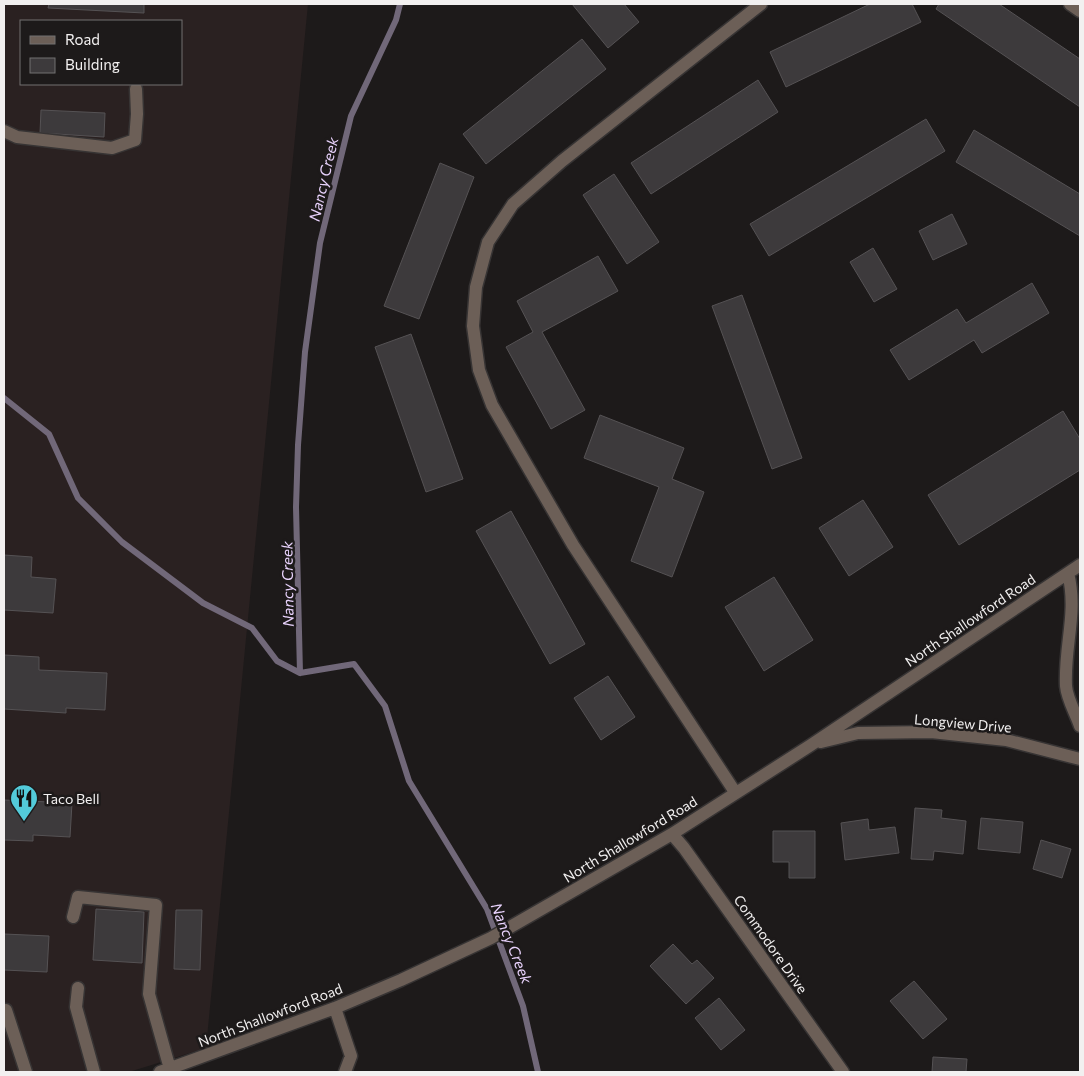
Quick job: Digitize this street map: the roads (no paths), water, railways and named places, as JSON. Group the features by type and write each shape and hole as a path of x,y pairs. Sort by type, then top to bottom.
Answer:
{"street":[{"path":"735,792 573,545 492,405 479,370 473,326 476,287 488,242 513,204 562,160 761,4"},
{"path":"1070,4 1080,11"},
{"path":"4,131 17,137 112,148 135,140 136,89"},
{"name":"North Shallowford Road","path":"165,1070 335,1008 491,938 672,834 811,745 1080,565"},
{"path":"1068,573 1073,593 1073,611 1067,648 1066,688 1080,726"},
{"name":"Longview Drive","path":"811,745 858,733 931,732 1006,740 1080,759"},
{"name":"Commodore Drive","path":"672,834 689,854 843,1072"},
{"path":"74,918 78,897 156,905 150,994 165,1070"},
{"path":"78,988 76,1007 94,1072"},
{"path":"335,1008 351,1056 344,1072"},
{"path":"6,1010 26,1072"}],"waterway":[{"name":"Nancy Creek","path":"300,673 296,507 298,445 305,352 320,243 351,116 396,20 400,4"},
{"path":"4,398 49,434 78,498 122,542 203,603 252,628 277,661 300,673"},
{"name":"Nancy Creek","path":"300,673 354,664 385,706 409,781 487,909 523,1006 538,1072"}],"place":[{"name":"Taco Bell","path":"24,822"}]}
